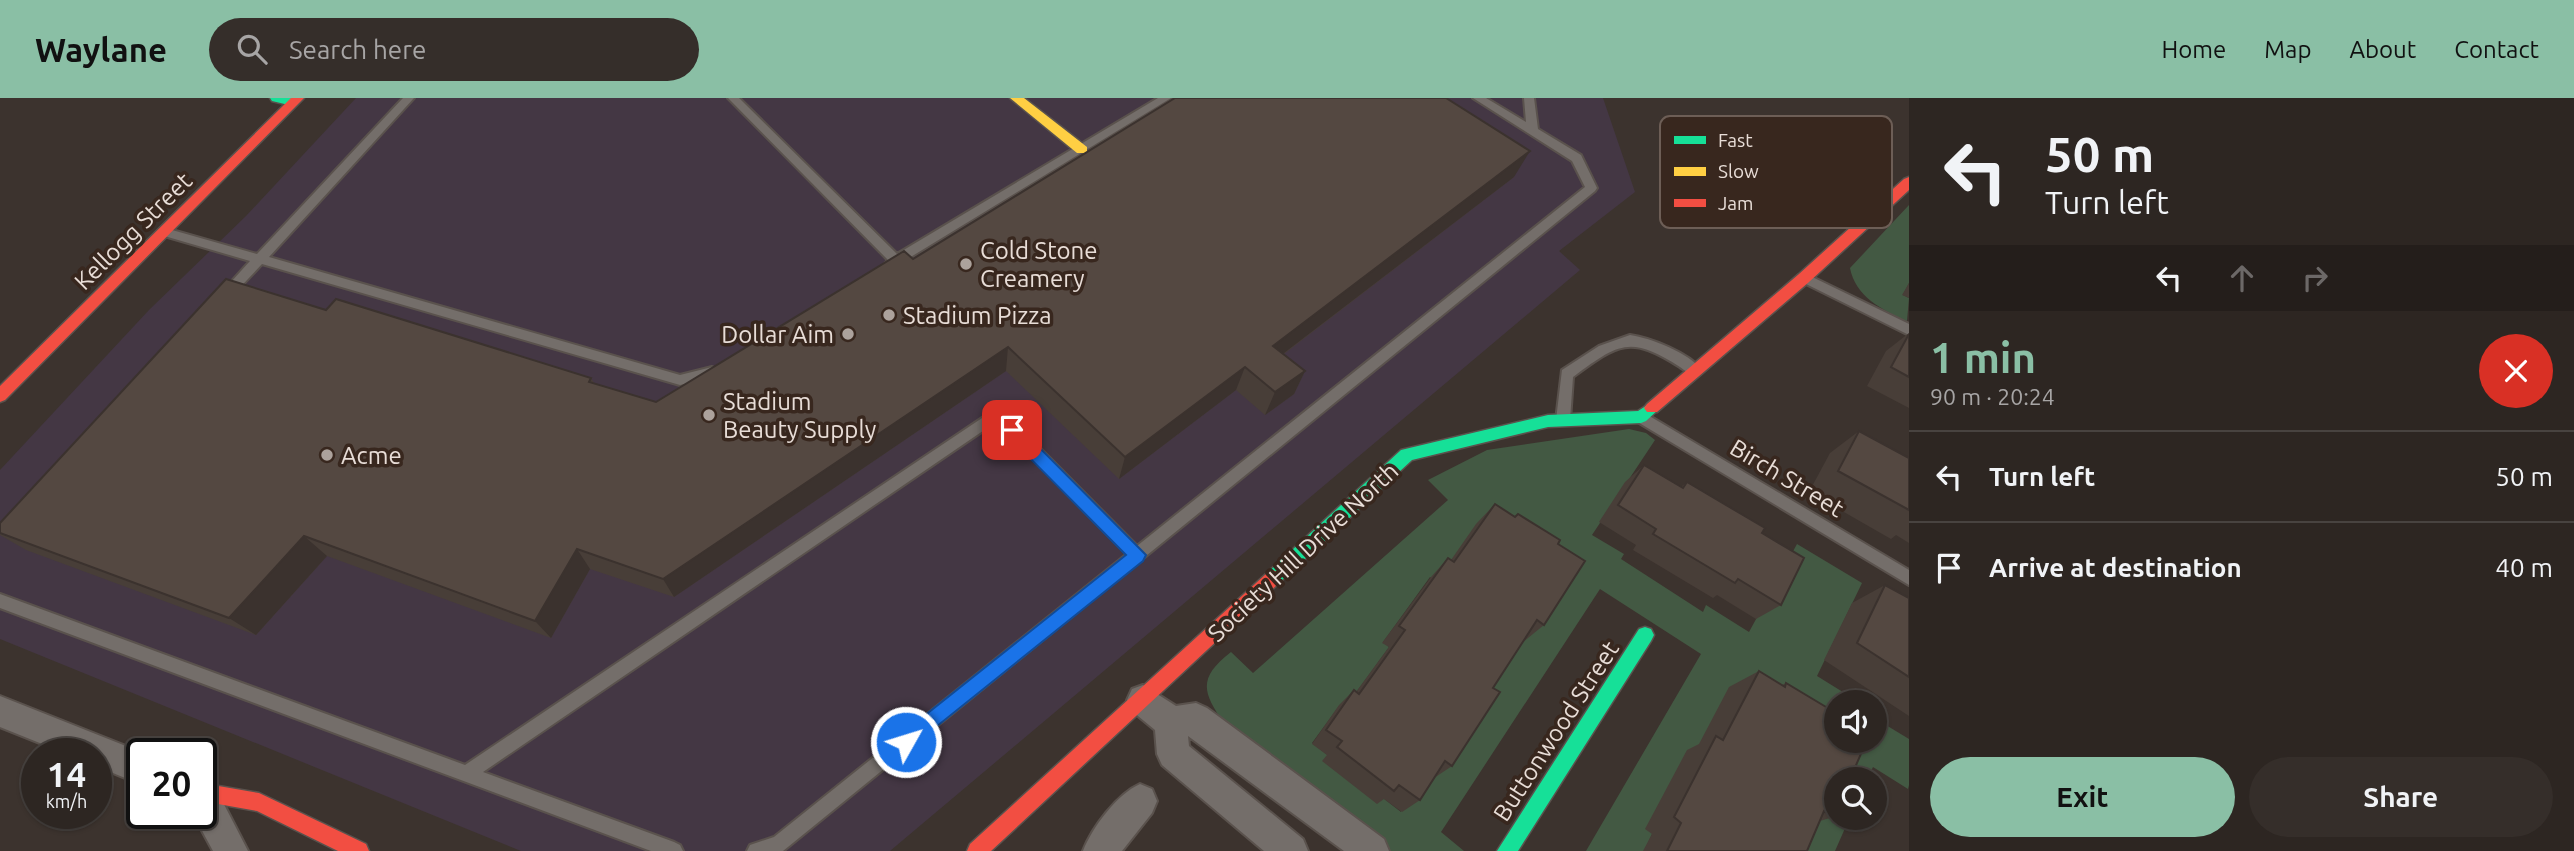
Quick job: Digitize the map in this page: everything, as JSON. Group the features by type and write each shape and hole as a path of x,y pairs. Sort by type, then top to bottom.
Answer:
{"main road":[{"path":"276,98 296,100"},
{"path":"1016,98 1082,150"},
{"name":"Kellogg Street","path":"0,396 296,100"},
{"path":"1892,198 1909,182"},
{"path":"1641,417 1859,228"},
{"name":"Society Hill Drive North","path":"976,851 1407,455 1563,420 1641,417"},
{"name":"Buttonwood Street","path":"1507,851 1644,635"},
{"path":"217,796 259,802 359,851"}],"street":[{"path":"1143,700 1171,722 1196,719 1372,851"},
{"path":"0,711 126,762"},
{"path":"1171,722 1173,754 1291,851"},
{"path":"1100,851 1140,801"},
{"path":"217,824 231,851"}],"lane":[{"path":"217,305 408,98"},
{"path":"733,98 890,265 1166,98"},
{"path":"756,851 779,844 1591,188 1577,158 1478,98"},
{"path":"1529,98 1533,131"},
{"path":"165,232 680,380 707,375 724,365"},
{"path":"1804,278 1909,330"},
{"path":"1563,420 1567,374 1607,344 1632,340 1656,344 1695,370"},
{"path":"468,773 996,414 1137,555"},
{"name":"Birch Street","path":"1641,417 1909,579"},
{"path":"0,601 674,851"}],"shaded area":[{"path":"356,98 1603,98 1635,192 1559,251 1580,270 890,851 521,851 0,639 0,470 149,310 246,216"}],"green space":[{"path":"1909,205 1909,283 1903,295 1909,298 1907,321 1871,301 1857,287 1850,268 1887,228 1892,228 1892,223"},
{"path":"1629,429 1646,433 1655,440 1592,535 1624,554 1621,559 1703,612 1706,605 1749,632 1797,544 1862,583 1817,676 1840,690 1824,690 1824,753 1887,753 1887,726 1909,739 1908,789 1887,776 1887,767 1824,767 1824,830 1844,830 1835,851 1777,851 1652,834 1644,851 1586,851 1701,654 1600,589 1441,832 1464,851 1384,851 1224,723 1211,702 1207,685 1213,669 1231,652 1253,673 1448,500 1428,480 1487,450","holes":["1430,577 1436,581 1401,812 1312,743 1339,706 1344,709 1389,647 1383,642"]}],"building":[{"path":"1175,98 1446,98 1530,151 1273,346 1305,371 1275,392 1245,367 1125,457 1008,347 663,579 577,549 535,621 304,536 229,618 0,533 0,523 226,279 326,310 336,299 591,378 589,382 656,402 904,251 913,259"},
{"path":"1909,334 1909,377 1891,367"},
{"path":"1859,431 1909,458 1909,510 1838,471"},
{"path":"1644,465 1683,488 1687,482 1765,528 1762,533 1804,558 1781,605 1738,579 1735,583 1653,534 1656,529 1618,505"},
{"path":"1495,504 1515,517 1518,514 1560,540 1558,544 1585,561 1544,625 1537,620 1493,688 1500,692 1452,766 1445,761 1420,800 1399,785 1394,791 1337,747 1342,741 1326,730 1354,690 1359,694 1405,630 1399,626 1448,558 1454,562"},
{"path":"1885,585 1909,598 1909,677 1857,643"},
{"path":"1759,671 1785,687 1786,683 1824,706 1824,753 1861,753 1855,767 1824,767 1824,811 1807,851 1667,851 1681,823 1674,817 1716,736 1723,740"}],"traffic: fast":[{"path":"276,98 293,102"},
{"path":"1273,578 1407,455 1548,421 1641,417 1652,408"},
{"path":"1507,851 1645,635"}],"traffic: slow":[{"path":"1016,98 1082,150"}],"traffic: jam":[{"path":"0,396 298,98"},
{"path":"1892,198 1909,182"},
{"path":"1652,408 1859,228"},
{"path":"977,851 1273,578"},
{"path":"217,795 259,802 359,851"}],"place":[{"name":"Cold Stone Creamery","path":"966,264"},
{"name":"Stadium Pizza","path":"889,315"},
{"name":"Dollar Aim","path":"848,334"},
{"name":"Stadium Beauty Supply","path":"709,415"},
{"name":"Acme","path":"327,455"}],"route":[{"path":"906,742 1137,555 1059,480 1012,430"}]}
